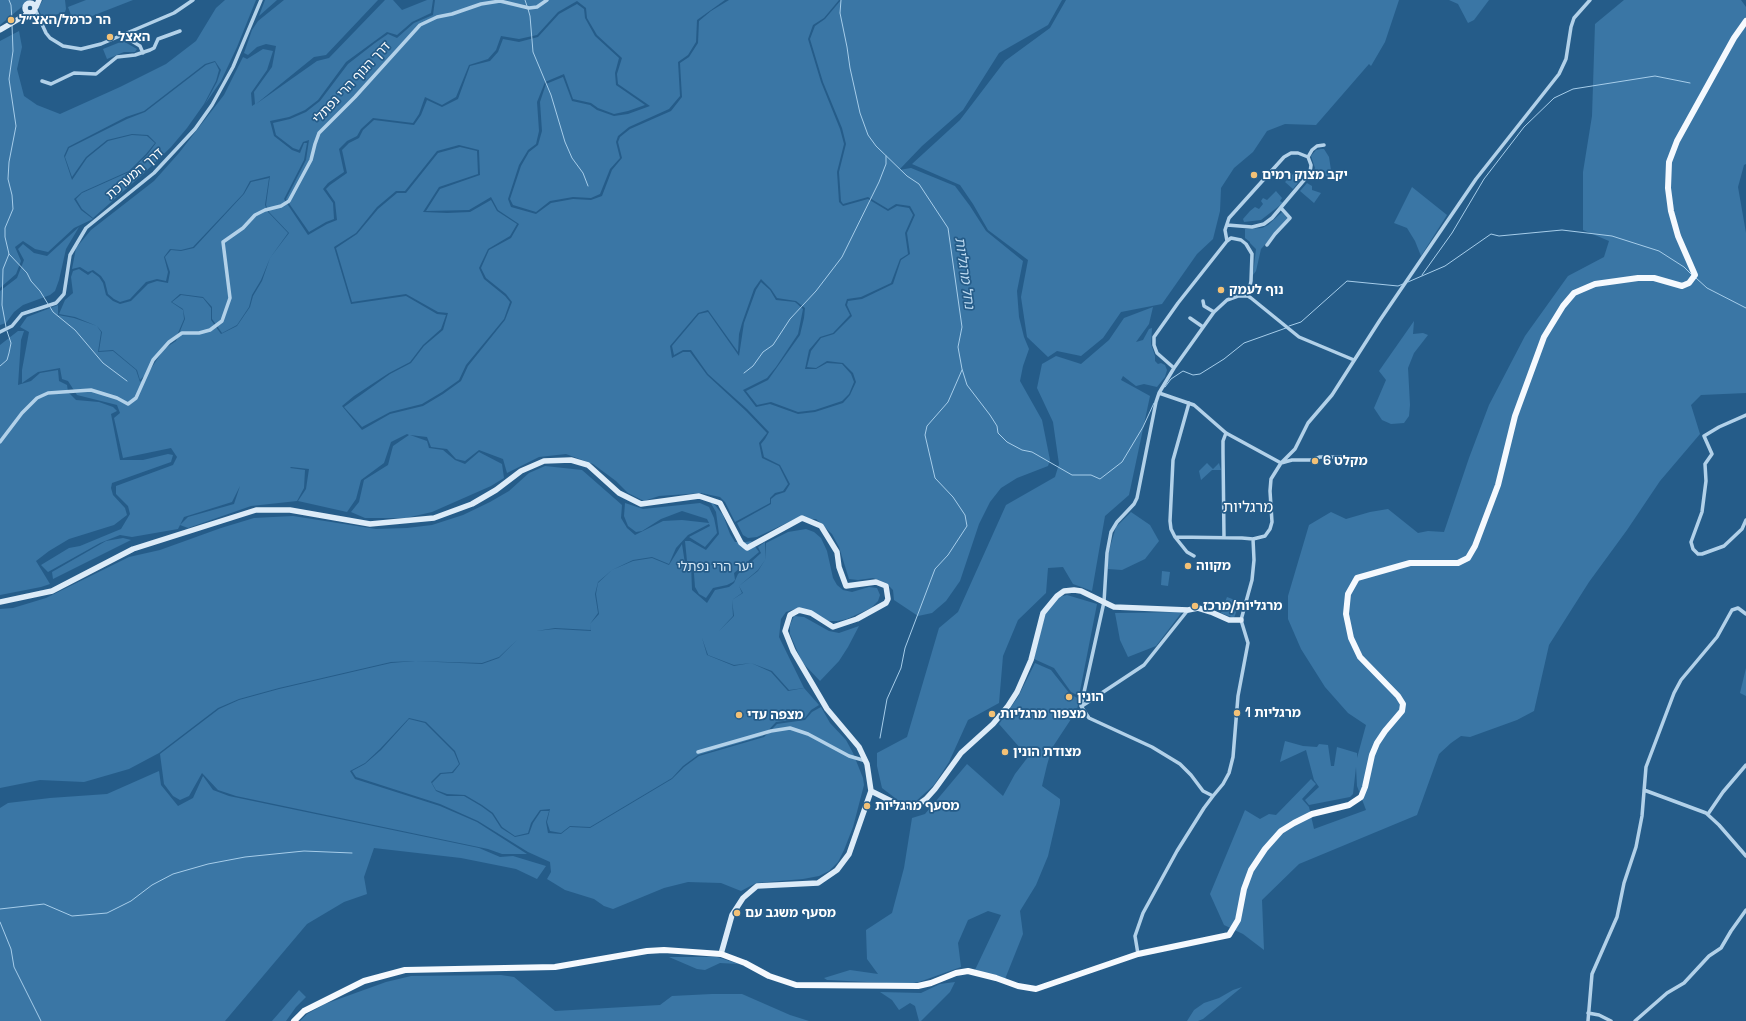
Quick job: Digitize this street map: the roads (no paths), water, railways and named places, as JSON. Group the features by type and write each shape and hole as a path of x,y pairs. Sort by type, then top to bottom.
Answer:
{"main road":[{"path":"0,30 31,10 39,0"},
{"path":"31,10 34,4 33,1"},
{"path":"294,1021 304,1010 364,981 406,970 555,967 648,951 664,950 722,954 745,963 769,976 796,985 918,986 931,983 956,972 968,972 996,978 1018,986 1036,989 1138,954 1229,935 1238,920 1244,889 1251,870 1259,856 1281,831 1298,820 1318,812 1349,805 1362,794 1374,749 1385,731 1402,712 1403,704 1398,696 1360,657 1351,638 1346,614 1348,594 1357,578 1410,563 1458,563 1468,558 1475,546 1498,486 1515,416 1542,344 1563,306 1574,293 1595,284 1638,278 1654,278 1682,286 1689,283 1695,275 1678,236 1671,211 1668,188 1669,162 1677,141 1734,38 1746,21"},
{"path":"1734,38 1746,26"},
{"path":"0,602 52,591 133,549 256,510 290,510 370,524 434,518 472,504 496,490 526,468 544,461 571,460 588,465 619,492 641,504 699,496 720,503 741,543 747,548 802,518 821,526 837,552 839,567 846,586 876,582 886,586 888,599 886,603 857,619 833,627 811,613 799,610 790,615 785,631 793,652 827,709 859,747 867,762 871,791 849,854 837,870 818,883 757,886 743,898 732,915 722,954"},
{"path":"871,791 902,807 919,804 935,790 961,753 993,724 1008,706 1017,692 1031,660 1043,613 1057,596 1066,591 1078,590 1114,607 1188,610 1198,608 1229,620 1241,620"}],"street":[{"path":"31,10 55,43 71,48 91,47 126,34 174,13 193,0"},
{"name":"דרך המערכת","path":"0,332 6,331 22,314 56,302 64,294 70,255 86,228 154,173 195,130 212,105 233,67 261,0"},
{"name":"דרך הנוף הרי נפתלי","path":"0,442 22,413 37,398 48,392 91,390 117,398 128,404 136,398 154,360 169,342 182,333 199,333 210,330 222,321 230,298 223,242 243,228 255,215 281,206 289,201 311,160 314,144 319,133 355,97 420,25 437,17 452,14 481,4 500,1 529,8 537,7 547,0"},
{"path":"1175,537 1224,537 1252,539 1265,536 1270,529 1272,522 1270,491 1271,479 1281,463 1295,449 1308,423 1332,395 1476,179 1558,74 1566,58 1574,18 1590,0"},
{"path":"42,81 51,84 74,73 96,74 116,57 143,53 154,48 158,39 180,31"},
{"path":"126,34 130,40 140,46 143,53"},
{"path":"1308,158 1312,150 1317,146 1324,145"},
{"path":"1227,225 1252,227 1264,224 1272,218 1310,173 1311,165 1308,158 1298,153 1291,153 1284,157 1229,218 1225,230 1227,241"},
{"path":"1267,245 1290,218 1281,208"},
{"path":"1174,368 1157,353 1154,345 1154,337 1182,297 1231,238 1241,240 1250,249 1252,254 1251,281 1248,296"},
{"path":"1213,796 1203,791 1180,764 1152,747 1089,718 1081,706 1104,602 1107,553 1111,532 1117,522 1130,509 1137,498 1159,393 1174,368 1203,327 1214,312 1227,300 1238,296 1248,296 1270,312 1299,337 1354,360"},
{"path":"1203,301 1204,306 1214,312"},
{"path":"1190,318 1203,327"},
{"path":"1159,393 1200,408 1226,433 1281,463 1292,460 1312,460 1320,456 1347,457"},
{"path":"1189,403 1173,460 1170,521 1171,529 1175,537 1187,552 1194,556"},
{"path":"1746,415 1719,427 1704,436 1712,454 1705,464 1706,481 1702,512 1691,542 1693,549 1698,554 1702,554 1724,546 1742,529 1746,520"},
{"path":"1224,537 1223,441 1226,433"},
{"path":"1138,954 1135,936 1143,913 1177,851 1229,773 1233,757 1238,696 1248,643 1241,620 1252,580 1254,560 1252,539"},
{"path":"1588,1021 1592,974 1617,917 1624,883 1638,836 1642,816 1647,762 1677,686 1717,637 1732,610 1738,608 1746,614"},
{"path":"1081,706 1118,684 1144,665 1188,610"},
{"path":"698,752 771,730 790,728 808,734 849,756 867,762"},
{"path":"1708,814 1723,792 1746,765"},
{"path":"1644,790 1701,810 1708,814 1746,856"},
{"path":"1635,1021 1670,990 1684,983 1709,956 1721,948 1730,931 1746,910"},
{"path":"1588,1013 1600,1015 1611,1021"}],"waterway":[{"path":"9,0 11,5 12,20"},
{"path":"525,0 527,6"},
{"name":"נחל מרגליות","path":"841,0 840,13 850,68 860,113 868,135 876,146 907,176 919,184 948,228 962,327 958,347 962,369 967,385 990,415 997,426 998,433 1007,442 1022,450 1032,452 1072,475 1091,475 1100,479 1122,462 1143,427 1154,403"},
{"path":"528,9 533,52 551,95 565,142 572,158 583,173 588,186"},
{"path":"6,327 2,305 3,269 9,254 5,237 5,228 13,209 12,195 8,179 9,162 16,126 9,79 13,51 12,25"},
{"path":"1422,275 1452,233 1484,179 1524,127 1554,98 1573,89 1655,76 1690,83"},
{"path":"744,373 753,366 763,352 773,345 790,319 816,291 842,257 879,182 886,164 886,156"},
{"path":"1408,282 1445,266 1491,234 1499,236 1562,230 1612,236 1659,251 1684,267 1692,275"},
{"path":"9,254 27,273 48,304"},
{"path":"1696,278 1707,288 1746,308"},
{"path":"1289,326 1301,322 1347,281 1398,286 1403,284"},
{"path":"50,307 53,312 75,330 103,363 127,381"},
{"path":"1165,387 1171,379 1183,371 1193,375 1200,374 1224,359 1244,343 1286,328"},
{"path":"0,366 7,360 9,353 11,343 7,331"},
{"path":"880,738 887,699 901,668 905,648 935,569 948,555 967,526 965,515 953,497 935,478 925,435 927,426 948,402 962,370"},
{"path":"0,909 44,904 72,916 107,913 131,901 152,885 173,874 208,864 245,857 304,851 352,853"},
{"path":"0,922 11,949 14,967 41,1021"}],"place":[{"name":"הר כרמל/האצ״ל","path":"11,20"},
{"name":"האצל","path":"110,37"},
{"name":"יקב מצוק רמים","path":"1254,175"},
{"name":"נוף לעמק","path":"1221,290"},
{"name":"מקלט 6","path":"1315,461"},
{"name":"מקווה","path":"1188,566"},
{"name":"מרגליות/מרכז","path":"1195,606"},
{"name":"הונין","path":"1069,697"},
{"name":"מרגליות 1","path":"1237,713"},
{"name":"מצפור מרגליות","path":"992,714"},
{"name":"מצפה עדי","path":"739,715"},
{"name":"מצודת הונין","path":"1005,752"},
{"name":"מסעף מרגליות","path":"867,806"},
{"name":"מסעף משגב עם","path":"737,913"}],"district":[{"name":"מרגליות","path":"1248,508"}],"park label":[{"name":"יער הרי נפתלי","path":"715,567"}]}
